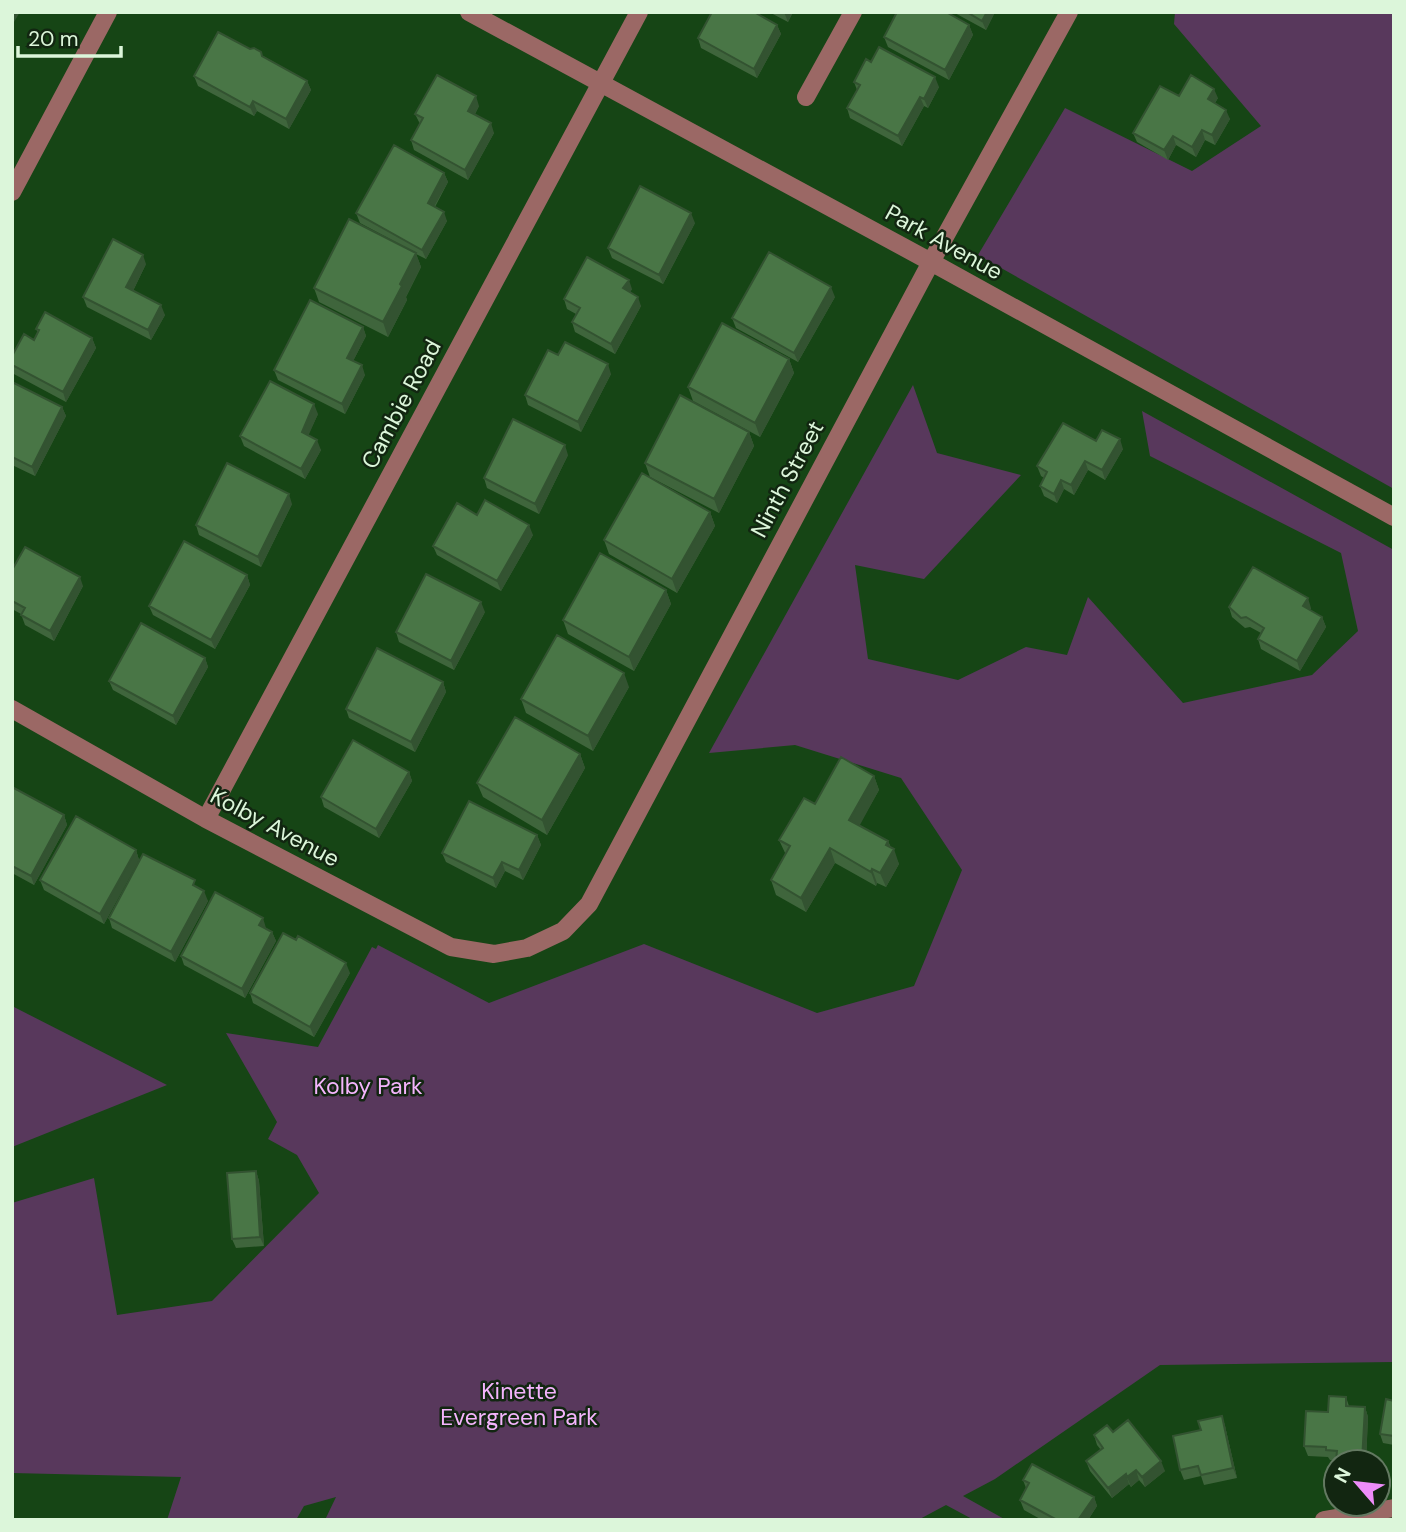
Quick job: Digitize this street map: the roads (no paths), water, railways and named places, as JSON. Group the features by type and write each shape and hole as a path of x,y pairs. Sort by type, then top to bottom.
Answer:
{"street":[{"path":"12,192 108,12"},
{"name":"Park Avenue","path":"469,12 1394,517"},
{"name":"Cambie Road","path":"206,819 639,12"},
{"path":"806,97 853,12"},
{"name":"Ninth Street","path":"527,948 562,931 589,904 931,262 1069,12"},
{"name":"Kolby Avenue","path":"12,709 206,819 451,947 494,954 527,948"},
{"path":"1324,1520 1394,1508"}],"park label":[{"name":"Kolby Park","path":"368,1086"},
{"name":"Kinette Evergreen Park","path":"519,1404"}]}
